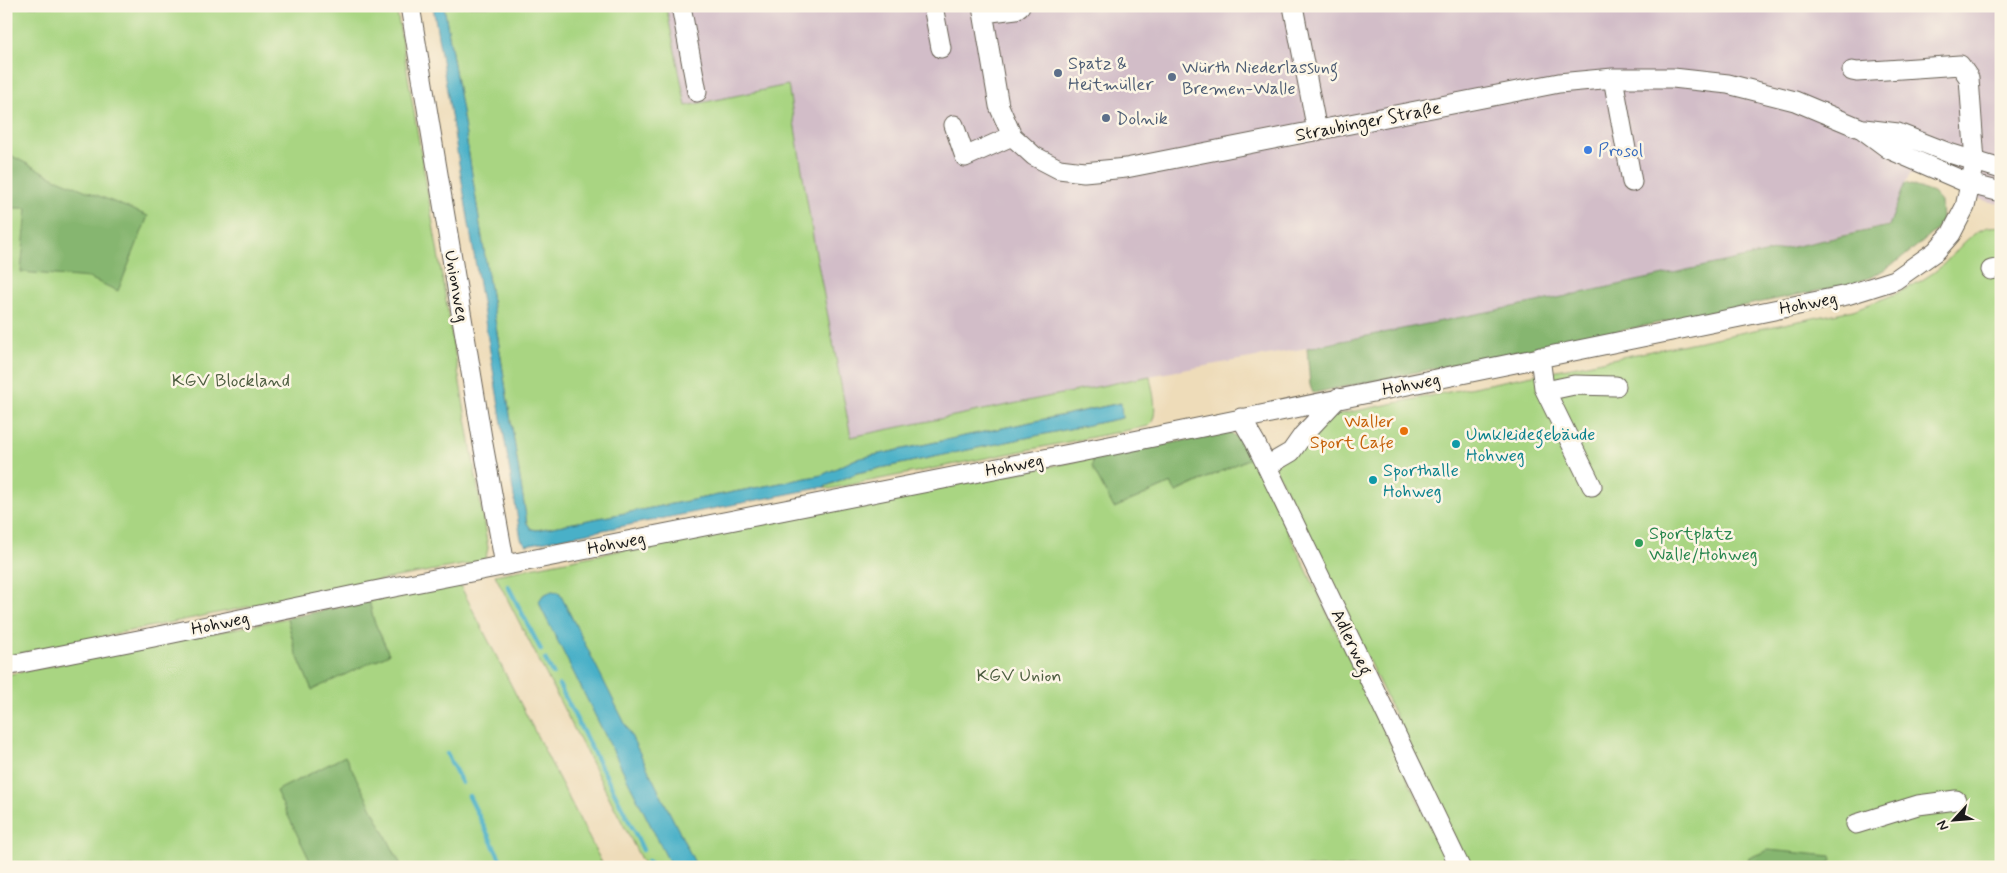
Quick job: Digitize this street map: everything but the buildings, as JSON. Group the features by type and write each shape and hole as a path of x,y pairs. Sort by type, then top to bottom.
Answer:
{"street":[{"name":"Unionweg","path":"410,6 505,565"},
{"path":"681,6 697,92"},
{"path":"932,6 941,48"},
{"path":"983,10 1016,9 1020,6"},
{"path":"1293,6 1317,131"},
{"name":"Straubinger Straße","path":"983,10 999,106 1012,136 1034,156 1059,169 1084,172 1142,166 1558,83 1613,78 1672,78 1728,84 1795,102 1862,129 1898,134 1975,162"},
{"name":"Hohweg","path":"6,666 505,565 1080,452 1338,398 1848,296 1895,280 1936,251 1951,234 1965,206 1975,162 1969,78 1960,65 1852,71"},
{"path":"1613,78 1632,182"},
{"path":"954,125 965,157 1012,136"},
{"name":"Straubinger Straße","path":"1862,129 1889,149 1970,184"},
{"path":"1975,162 2001,169"},
{"path":"1970,184 2001,192"},
{"path":"1540,357 1546,391 1592,486"},
{"path":"1546,391 1574,386 1616,386"},
{"path":"1267,466 1291,452 1303,435 1338,398"},
{"name":"Adlerweg","path":"1241,418 1267,466 1460,867"},
{"path":"1856,824 1918,805 1956,800"}],"shaded area":[{"path":"457,6 2001,6 2001,204 1982,200 1911,173 1905,183 1890,225 1572,295 1307,348 1154,375 851,437 814,243 480,150"}],"green space":[{"name":"KGV Blockland","path":"6,6 396,6 488,548 486,557 479,562 370,582 6,656"},
{"path":"444,6 666,6 686,106 788,85 814,243 851,437 1150,376 1155,409 1152,421 1149,426 829,489 824,487 857,473 1122,418 1120,403 856,459 822,475 537,530 531,529 527,523"},
{"path":"6,153 55,178 148,216 118,291 89,278 21,272 27,208 6,208"},
{"path":"1905,183 1933,193 1941,202 1942,219 1936,230 1901,259 1872,277 1851,284 1313,393 1310,385 1307,348 1572,295 1889,226"},
{"name":"Sportplatz Walle/Hohweg","path":"2001,226 2001,867 1469,867 1274,466 1331,416 1853,310 1914,285 1940,268 1964,242 1978,232 1987,227"},
{"path":"1230,432 1245,443 1252,457 1176,492 1171,483 1114,508 1092,467 1093,458"},
{"name":"KGV Union","path":"1252,457 1450,867 645,867 495,575 1093,458 1114,508 1171,483 1177,492"},
{"path":"459,583 604,867 6,867 6,675 287,618 296,653 312,689 389,654 374,621 369,601"},
{"path":"369,601 374,621 389,654 312,690 296,653 287,618"},
{"path":"345,756 402,867 313,867 276,791"},
{"path":"1768,850 1831,856 1832,861 1821,867 1746,867 1749,858"}],"water":[{"path":"433,6 444,6 527,523 531,529 537,530 822,475 856,459 1121,403 1122,418 857,473 824,487 526,545 521,539"},
{"path":"552,591 559,592 697,867 672,867 666,856 542,610 539,601 543,595"}],"waterway":[{"path":"508,586 541,650"},
{"path":"545,659 553,674"},
{"path":"559,685 601,767"},
{"path":"447,754 462,783"},
{"path":"603,770 633,829"},
{"path":"469,796 504,867"},
{"path":"635,833 643,850"},
{"path":"648,861 652,867"}],"place":[{"name":"Spatz & Heitmüller","path":"1058,73"},
{"name":"Würth Niederlassung Bremen-Walle","path":"1172,77"},
{"name":"Dolnik","path":"1106,118"},
{"name":"Prosol","path":"1588,150"},
{"name":"Waller Sport Cafe","path":"1404,431"},
{"name":"Umkleidegebäude Hohweg","path":"1456,444"},
{"name":"Sporthalle Hohweg","path":"1373,480"},
{"name":"Sportplatz Walle/Hohweg","path":"1639,543"}]}
